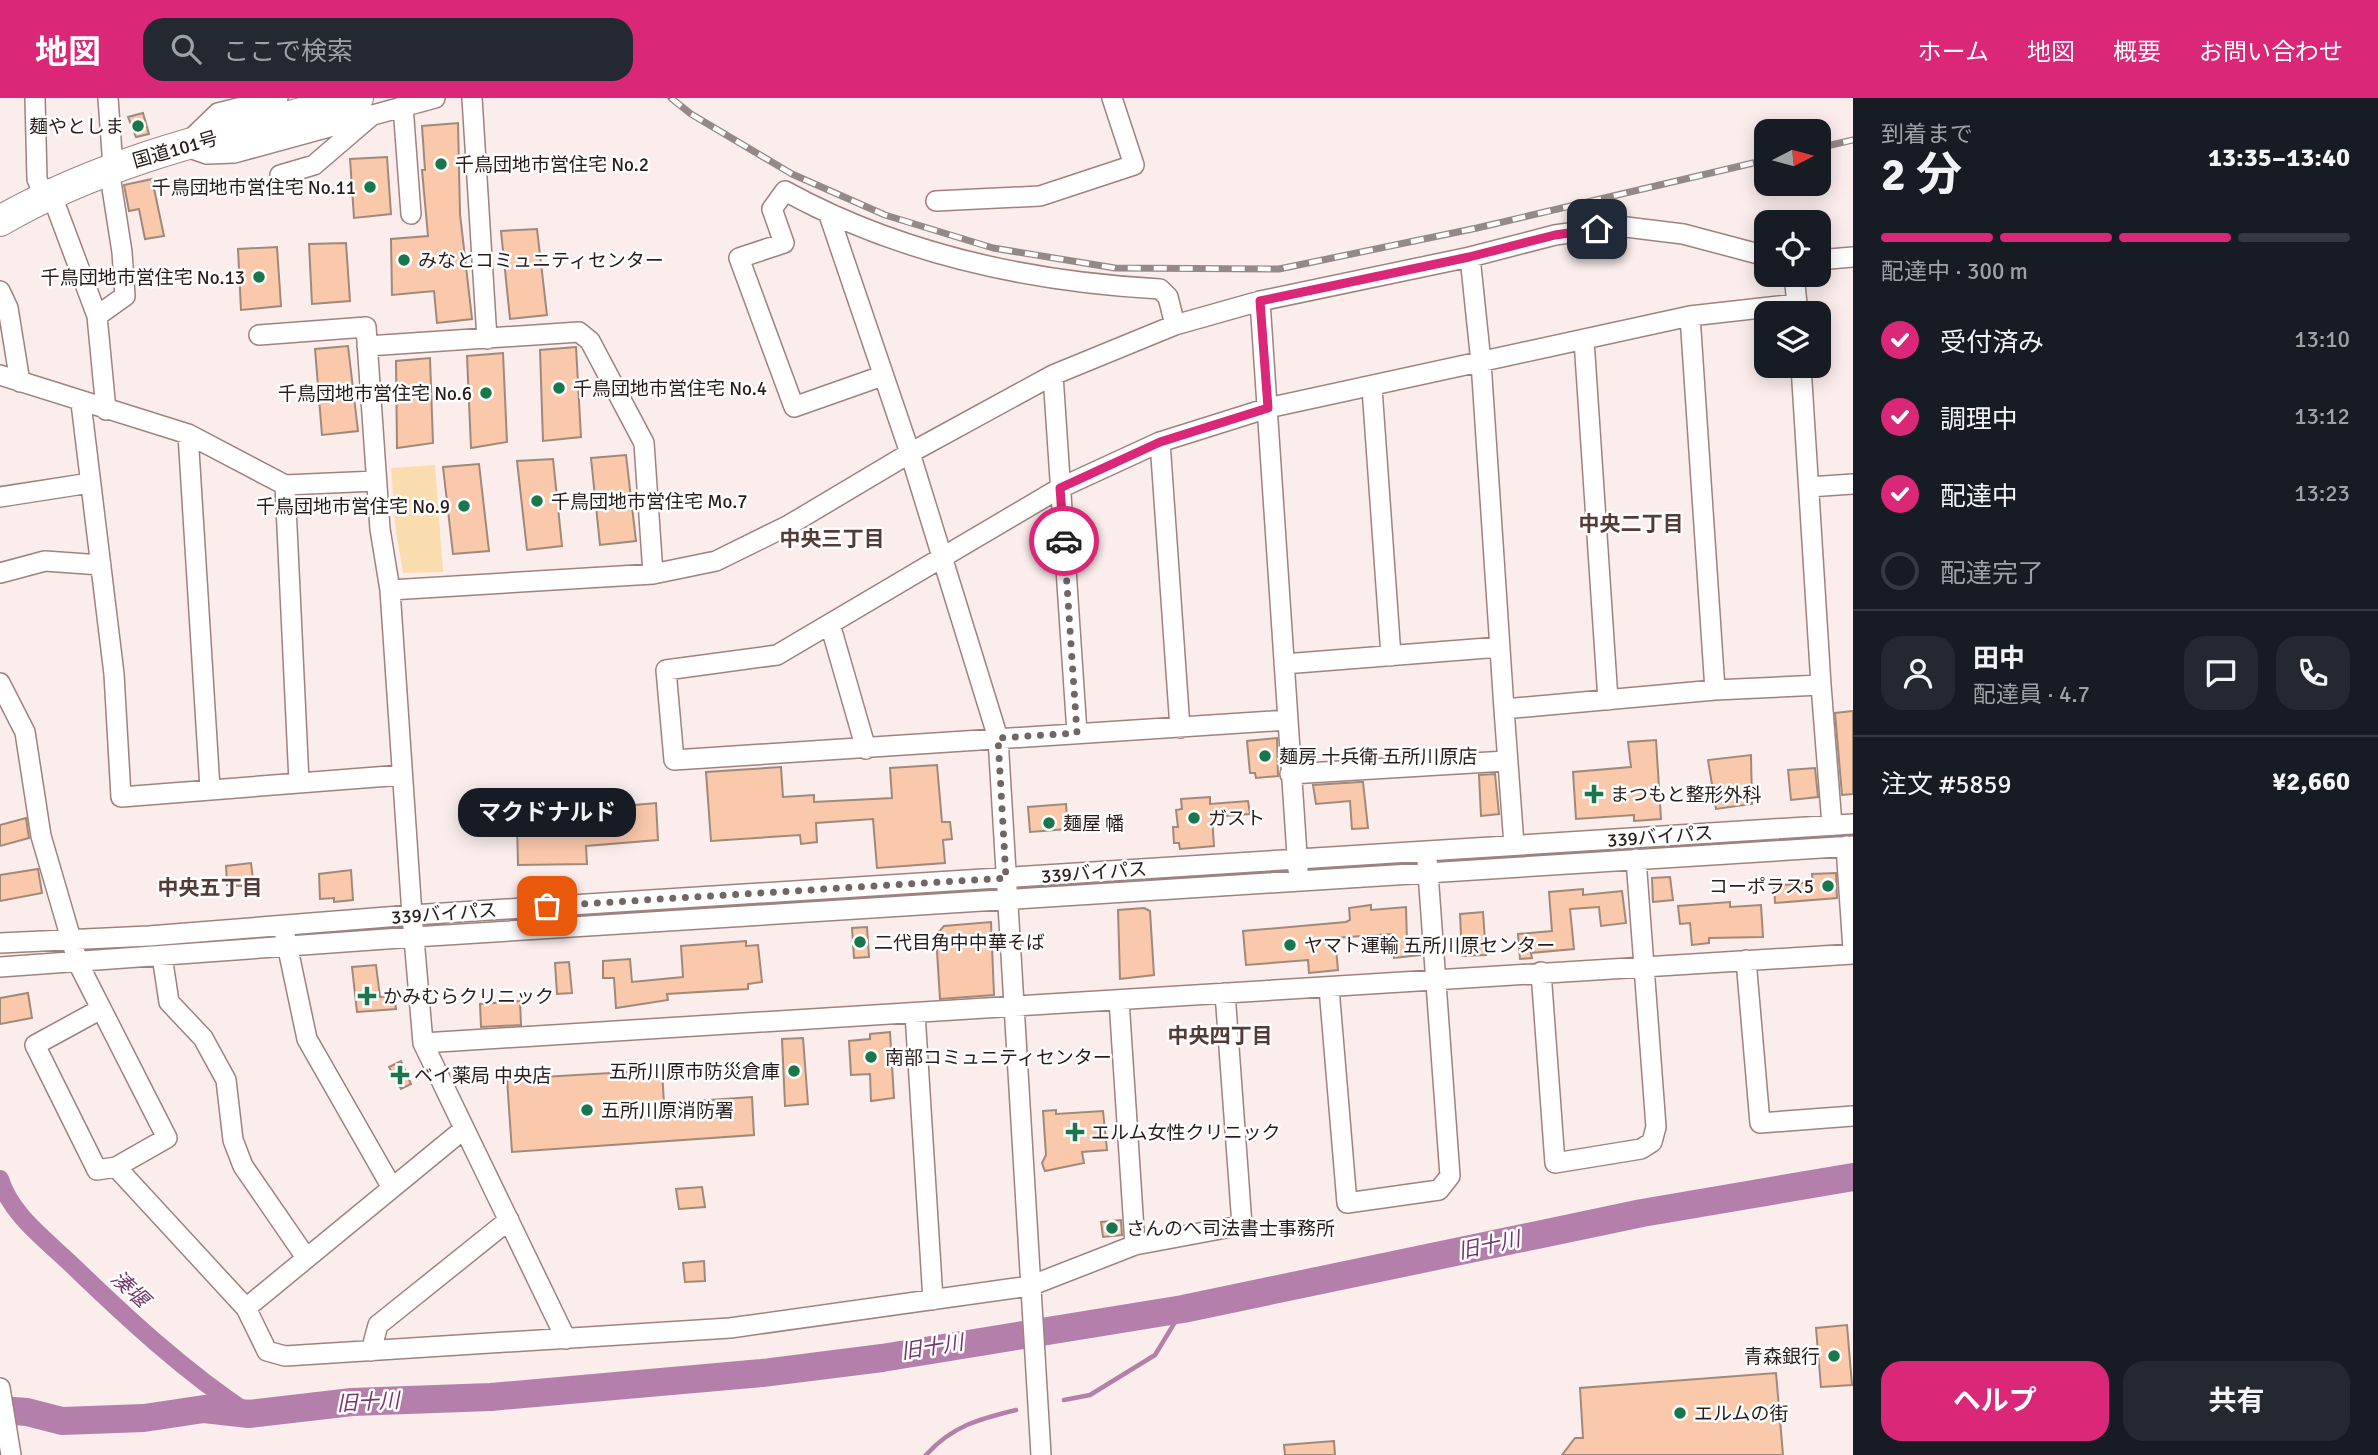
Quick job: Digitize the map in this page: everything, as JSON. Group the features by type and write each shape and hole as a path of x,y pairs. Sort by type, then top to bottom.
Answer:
{"highway":[{"name":"国道101号","path":"0,220 47,195 111,168 184,146 230,113 367,105"}],"street":[{"path":"35,98 37,179 47,195 97,316 106,410"},
{"path":"97,316 125,296 111,168 108,98"},
{"path":"230,113 278,98"},
{"path":"184,146 207,154 234,153 367,105 402,106 435,98"},
{"path":"472,98 487,339"},
{"path":"936,201 1040,196 1134,166 1112,98"},
{"path":"280,175 314,165 367,105"},
{"path":"402,106 411,214"},
{"path":"882,376 794,407 739,258 784,243 772,209 785,191 829,215 925,250 1012,272 1110,286 1160,289 1168,298 1175,325"},
{"path":"829,215 910,453 998,738 1040,1446"},
{"path":"390,590 653,575 716,561 758,542 910,453 1053,375 1175,325 1260,301 1469,257 1555,235 1618,226 1683,234 1754,253"},
{"path":"1469,257 1481,362 1506,761 1514,845"},
{"path":"1831,259 1853,257"},
{"path":"0,291 8,308 20,382"},
{"path":"1260,301 1299,880"},
{"path":"1287,720 674,760 666,670 777,655 1060,488 1160,442 1268,408 1690,316 1754,311"},
{"path":"1690,316 1715,690"},
{"path":"259,335 366,327 380,529 390,590 412,915 424,1043 566,1339"},
{"path":"367,346 579,332 590,341 644,443 653,575"},
{"path":"1584,340 1608,699"},
{"path":"0,375 81,403 188,434 285,485 376,481"},
{"path":"1053,375 1077,733"},
{"path":"1802,378 1832,825"},
{"path":"1372,387 1391,656"},
{"path":"81,403 114,674 121,797 402,775"},
{"path":"188,434 210,789"},
{"path":"1160,442 1181,728"},
{"path":"0,498 90,483"},
{"path":"1809,487 1853,484"},
{"path":"285,485 299,782"},
{"path":"0,573 45,561 101,565"},
{"path":"830,624 866,749"},
{"path":"1284,664 1500,647"},
{"path":"0,683 25,732 41,836 78,963 167,1138 116,1167 97,1170 35,1045 101,1009"},
{"path":"1504,709 1715,690 1821,685"},
{"path":"1290,774 1506,761"},
{"name":"339バイパス","path":"0,943 71,941 412,915 1853,824"},
{"path":"0,967 414,937 1849,846 1853,952 1329,988 424,1043"},
{"path":"1329,988 1347,1203 1438,1190 1450,1176 1426,851"},
{"path":"1541,972 1555,1163 1641,1149 1652,1142 1656,1127 1636,859"},
{"path":"284,925 307,1038 391,1186"},
{"path":"163,956 169,1002 203,1038 226,1080 233,1140 243,1166 305,1256"},
{"path":"1746,960 1760,1124 1853,1116"},
{"path":"116,1167 246,1308 267,1351 285,1356 730,1328 933,1300 1030,1292 1135,1245 1242,1224 1225,993"},
{"path":"1119,1000 1135,1245"},
{"path":"915,1013 933,1300"},
{"path":"246,1308 305,1256 464,1129"},
{"path":"371,1351 378,1325 509,1220"},
{"path":"0,1388 10,1447"}],"shaded area":[{"path":"435,465 443,572 403,573 395,525 391,468"}],"building":[{"path":"143,113 149,134 136,137 128,117"},
{"path":"458,123 460,214 472,319 437,323 434,291 392,295 391,239 428,236 422,170 425,170 422,126"},
{"name":"千鳥団地市営住宅 No.11","path":"387,157 391,214 354,218 350,159"},
{"path":"152,179 164,236 145,239 139,209 129,211 124,185"},
{"path":"537,229 547,315 510,319 501,231"},
{"path":"346,243 350,301 312,304 309,244"},
{"name":"千鳥団地市営住宅 No.13","path":"277,247 281,306 241,310 238,249"},
{"path":"348,346 358,431 322,435 315,349"},
{"name":"千鳥団地市営住宅 No.4","path":"576,347 581,437 543,441 540,350"},
{"name":"千鳥団地市営住宅 No.6","path":"503,353 507,442 471,448 467,356"},
{"path":"430,358 433,443 397,448 396,361"},
{"path":"626,455 636,541 600,545 591,458"},
{"name":"千鳥団地市営住宅 Mo.7","path":"553,459 562,546 527,550 517,461"},
{"name":"千鳥団地市営住宅 No.9","path":"479,464 489,551 453,554 443,467"},
{"path":"1853,711 1853,794 1842,795 1835,713"},
{"name":"麺房 十兵衛 五所川原店","path":"1277,738 1278,776 1256,778 1255,773 1250,773 1247,741"},
{"path":"1656,740 1661,819 1634,821 1634,815 1576,819 1573,772 1631,767 1628,742"},
{"path":"1751,755 1752,804 1716,809 1708,760"},
{"path":"937,765 942,822 950,822 952,839 943,840 945,863 877,868 873,819 816,823 817,842 801,844 800,835 711,841 706,772 781,767 783,797 814,795 814,802 892,798 890,768"},
{"path":"1815,768 1818,797 1791,800 1788,770"},
{"path":"1495,774 1499,814 1481,816 1479,775"},
{"path":"1363,782 1368,828 1352,829 1350,801 1316,804 1313,785"},
{"name":"ガスト","path":"1210,797 1210,804 1248,801 1250,814 1212,817 1214,846 1180,849 1179,843 1174,843 1173,827 1178,827 1176,810 1182,809 1181,799"},
{"path":"656,803 658,840 586,846 587,864 518,865 517,821 556,818 557,831 603,827 601,808"},
{"name":"麺屋 幡","path":"1066,804 1068,829 1030,832 1028,807"},
{"path":"26,818 29,838 0,846 0,825"},
{"path":"251,863 254,887 227,885 226,866"},
{"path":"38,869 42,893 0,901 0,875"},
{"path":"351,870 353,900 334,902 334,898 320,899 319,874"},
{"path":"1836,873 1837,898 1775,903 1774,886 1813,882 1812,874"},
{"path":"1670,877 1673,900 1653,902 1652,878"},
{"path":"1583,889 1583,895 1622,891 1626,923 1601,926 1599,907 1570,909 1574,949 1531,953 1532,958 1520,959 1518,934 1552,931 1549,892"},
{"path":"1730,902 1730,907 1761,905 1763,937 1709,938 1709,943 1692,945 1690,923 1680,924 1678,906"},
{"name":"ヤマト運輸 五所川原センター","path":"1371,905 1371,910 1406,907 1407,943 1419,941 1420,955 1394,958 1391,934 1335,938 1338,970 1309,973 1308,960 1246,965 1243,931 1346,922 1350,920 1349,908"},
{"path":"1144,908 1150,911 1154,975 1120,979 1118,910"},
{"path":"1483,912 1486,955 1462,956 1460,914"},
{"path":"991,922 994,995 940,999 936,935 944,926"},
{"name":"二代目角中中華そば","path":"867,927 869,957 854,958 852,928"},
{"path":"746,941 746,946 758,945 762,982 748,984 748,989 667,994 668,1000 616,1008 614,978 603,978 603,961 630,959 632,982 683,977 681,946"},
{"path":"569,962 572,993 557,994 555,963"},
{"name":"かみむらクリニック","path":"376,965 380,997 394,996 396,1009 357,1012 352,967"},
{"path":"28,993 32,1018 0,1024 0,998"},
{"path":"520,1001 521,1025 481,1027 480,1004"},
{"name":"南部コミュニティセンター","path":"890,1032 894,1098 871,1101 870,1074 851,1075 849,1041 870,1039 870,1034"},
{"name":"五所川原市防災倉庫","path":"803,1038 808,1104 785,1106 782,1039"},
{"name":"ベイ薬局 中央店","path":"401,1061 411,1084 401,1089 389,1067"},
{"name":"五所川原消防署","path":"662,1070 664,1103 752,1097 754,1135 512,1152 507,1079"},
{"name":"エルム女性クリニック","path":"1056,1110 1056,1114 1103,1111 1107,1150 1082,1152 1084,1163 1045,1171 1042,1163 1046,1155 1043,1111"},
{"path":"702,1187 705,1207 679,1209 676,1189"},
{"name":"さんのへ司法書士事務所","path":"1121,1220 1122,1235 1103,1237 1101,1222"},
{"path":"704,1261 705,1281 685,1282 683,1263"},
{"name":"青森銀行","path":"1847,1325 1852,1385 1821,1387 1816,1328"},
{"name":"エルムの街","path":"1776,1373 1783,1455 1562,1455 1575,1438 1583,1438 1580,1388"},
{"path":"1334,1441 1335,1455 1285,1455 1284,1445"}],"waterway":[{"name":"旧十川","path":"0,1410 27,1412 62,1421 144,1418 204,1409 249,1414 352,1402 491,1397 762,1373 882,1358 1183,1309 1642,1213 1853,1177"},
{"name":"湊堰","path":"0,1179 12,1204 40,1236 157,1344 249,1414"},
{"path":"1064,1400 1090,1395 1155,1355 1183,1309"},
{"path":"926,1455 956,1430 1016,1410"}],"railway":[{"path":"671,98 691,114 792,174 885,215 993,248 1115,268 1279,269 1477,228 1754,163"},
{"path":"1831,145 1853,140"}],"way so far":[{"path":"547,906 1006,878 998,738 1077,733 1064,541"}],"place":[{"name":"麺やとしま","path":"138,126"},
{"name":"千鳥団地市営住宅 No.2","path":"441,164"},
{"name":"千鳥団地市営住宅 No.11","path":"370,187"},
{"name":"みなとコミュニティセンター","path":"404,260"},
{"name":"千鳥団地市営住宅 No.13","path":"259,277"},
{"name":"千鳥団地市営住宅 No.4","path":"559,388"},
{"name":"千鳥団地市営住宅 No.6","path":"486,393"},
{"name":"千鳥団地市営住宅 Mo.7","path":"537,501"},
{"name":"千鳥団地市営住宅 No.9","path":"464,506"},
{"name":"麺房 十兵衛 五所川原店","path":"1265,756"},
{"name":"まつもと整形外科","path":"1594,794"},
{"name":"ガスト","path":"1194,818"},
{"name":"麺屋 幡","path":"1049,823"},
{"name":"コーポラス5","path":"1828,886"},
{"name":"マクドナルド","path":"547,906"},
{"name":"二代目角中中華そば","path":"860,942"},
{"name":"ヤマト運輸 五所川原センター","path":"1290,945"},
{"name":"かみむらクリニック","path":"367,996"},
{"name":"南部コミュニティセンター","path":"871,1057"},
{"name":"五所川原市防災倉庫","path":"794,1071"},
{"name":"ベイ薬局 中央店","path":"400,1075"},
{"name":"五所川原消防署","path":"587,1110"},
{"name":"エルム女性クリニック","path":"1075,1132"},
{"name":"さんのへ司法書士事務所","path":"1112,1228"},
{"name":"青森銀行","path":"1834,1356"},
{"name":"エルムの街","path":"1680,1413"}],"district":[{"name":"中央二丁目","path":"1631,524"},
{"name":"中央三丁目","path":"832,539"},
{"name":"中央五丁目","path":"210,888"},
{"name":"中央四丁目","path":"1220,1036"}],"route":[{"path":"1064,541 1060,488 1160,442 1268,408 1260,301 1469,257 1555,235 1597,229"}]}
